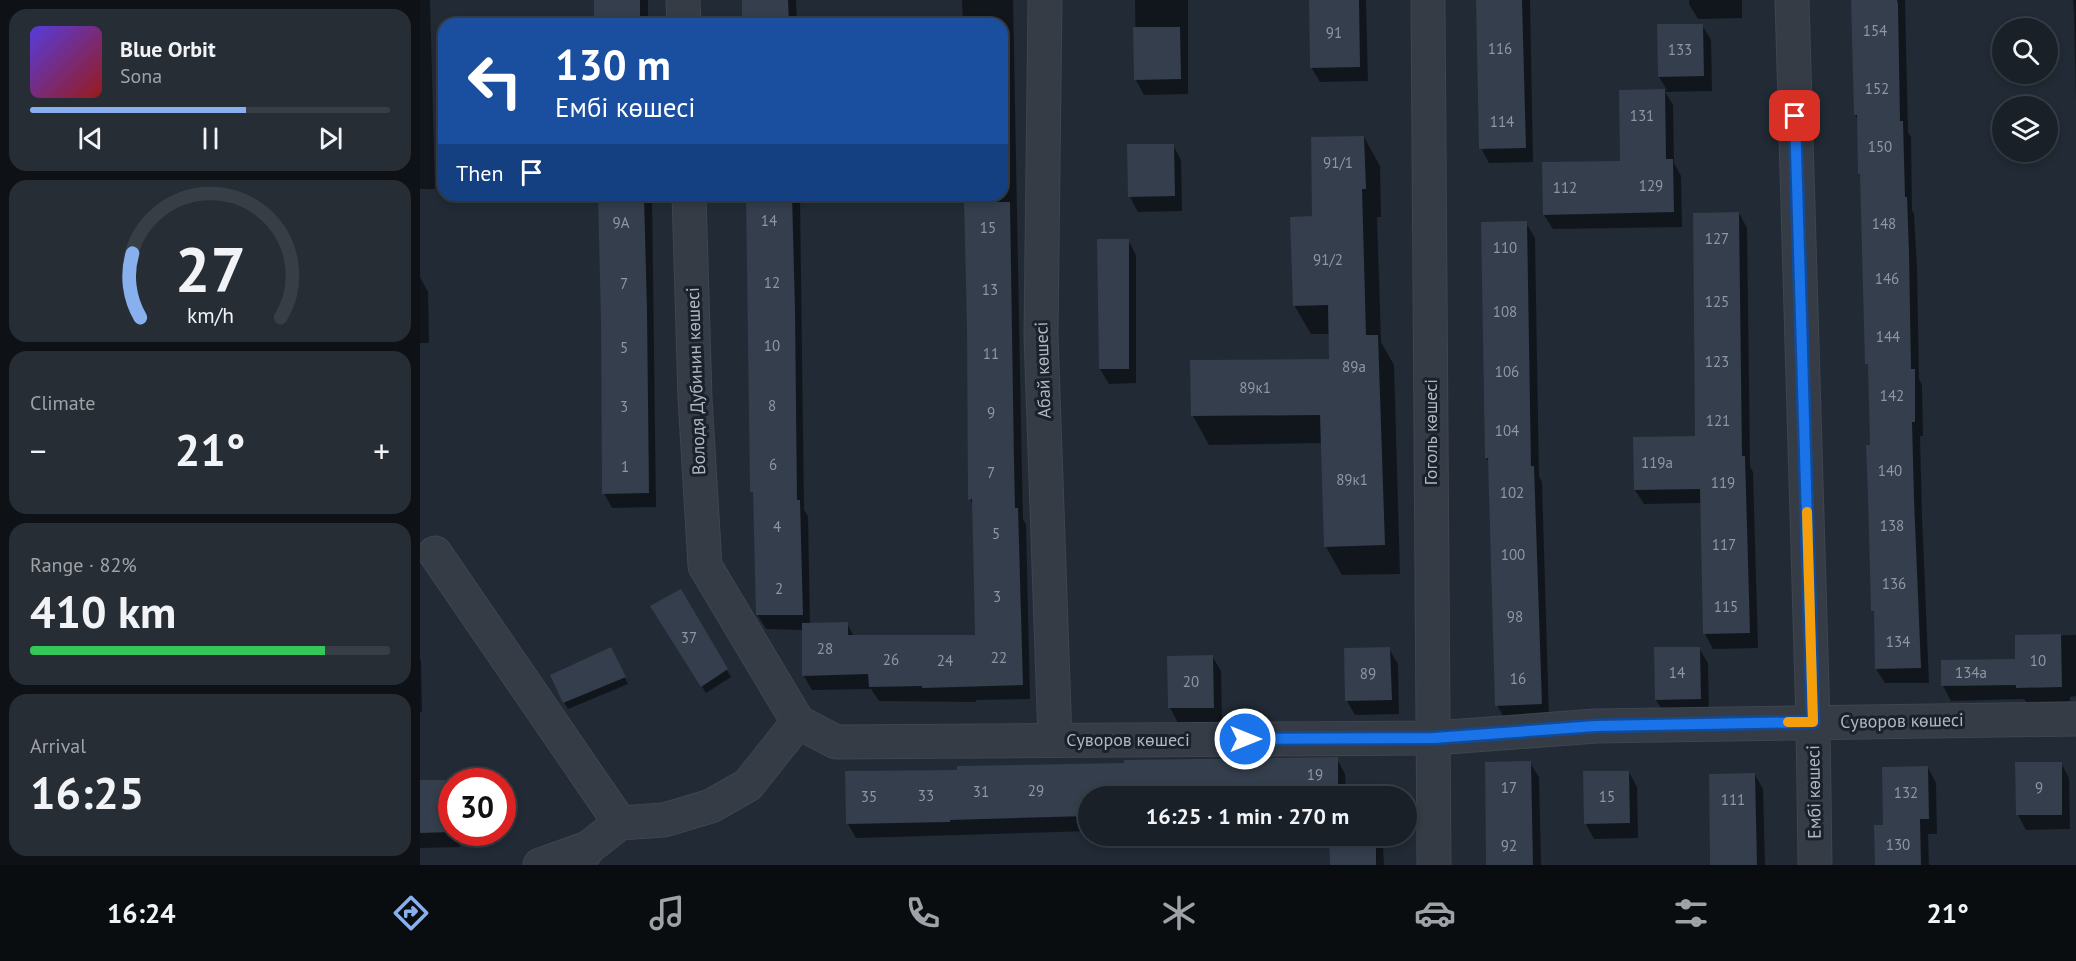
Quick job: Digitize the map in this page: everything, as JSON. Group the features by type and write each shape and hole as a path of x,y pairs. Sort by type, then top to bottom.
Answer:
{"street":[{"path":"683,0 684,18"},
{"name":"Абай көшесі","path":"1045,0 1041,335 1055,740"},
{"name":"Гоголь көшесі","path":"1428,0 1434,865"},
{"name":"Ембі көшесі","path":"1791,0 1813,722 1815,865"},
{"name":"Володя Дубинин көшесі","path":"689,201 694,398 705,566 798,722"},
{"path":"435,553 620,823"},
{"name":"Суворов көшесі","path":"798,722 836,742 1434,738 1596,726 2076,719"},
{"path":"540,865 582,856 620,823 664,820 711,806 748,785 798,722"}],"building":[{"path":"594,0 640,0 640,18 594,18"},
{"path":"742,0 788,0 789,18 742,18"},
{"path":"1309,0 1359,0 1360,67 1310,68"},
{"path":"1476,0 1522,0 1526,148 1479,149"},
{"path":"1851,0 1897,0 1898,4 1900,121 1903,121 1909,252 1911,369 1915,369 1915,422 1912,422 1921,668 1875,669 1866,445 1870,445 1868,364 1865,364 1860,174 1858,174 1857,115 1854,115"},
{"path":"1657,24 1703,24 1704,76 1658,77"},
{"path":"1133,27 1180,27 1181,79 1134,80"},
{"path":"1665,89 1666,159 1673,159 1674,212 1543,215 1542,162 1620,161 1619,90"},
{"path":"1364,136 1366,189 1362,189 1366,335 1378,335 1385,545 1324,547 1320,415 1191,416 1190,360 1329,359 1328,305 1293,306 1290,217 1312,216 1311,137"},
{"path":"1127,144 1174,144 1175,196 1128,197"},
{"path":"598,201 644,201 649,493 602,494"},
{"path":"746,201 792,201 797,500 800,500 803,615 756,615 753,492 750,492"},
{"path":"964,202 1010,202 1015,508 1018,508 1023,685 869,687 868,674 802,676 802,623 848,622 848,635 975,635 972,499 968,500"},
{"path":"1739,212 1742,456 1745,456 1750,633 1703,634 1700,489 1634,490 1633,437 1695,436 1693,213"},
{"path":"1527,221 1531,466 1534,466 1542,704 1495,706 1488,458 1485,458 1481,222"},
{"path":"1097,239 1129,239 1129,369 1099,369"},
{"path":"681,589 728,669 701,687 650,606"},
{"path":"2061,634 2062,687 1941,686 1941,660 2015,659 2015,635"},
{"path":"611,647 626,677 563,703 550,675"},
{"path":"1390,647 1392,700 1345,701 1344,648"},
{"path":"1654,647 1700,647 1701,699 1655,700"},
{"path":"1213,655 1214,708 1168,708 1167,656"},
{"path":"1338,757 1338,786 1078,786 1078,816 846,824 845,771 957,770 957,766 1124,763 1124,760"},
{"path":"1531,761 1533,865 1486,865 1485,762"},
{"path":"2015,762 2062,762 2062,815 2016,815"},
{"path":"1928,766 1929,819 1920,819 1921,865 1875,865 1874,825 1883,825 1882,767"},
{"path":"1583,771 1629,771 1630,823 1584,824"},
{"path":"1755,773 1757,865 1710,865 1709,774"},
{"path":"420,780 438,780 438,832 420,833"},
{"path":"1329,846 1376,846 1376,865 1330,865"}],"slow traffic":[{"path":"1788,722 1813,722 1807,512"}],"route":[{"path":"1245,739 1434,738 1596,726 1813,722 1795,116"}]}
